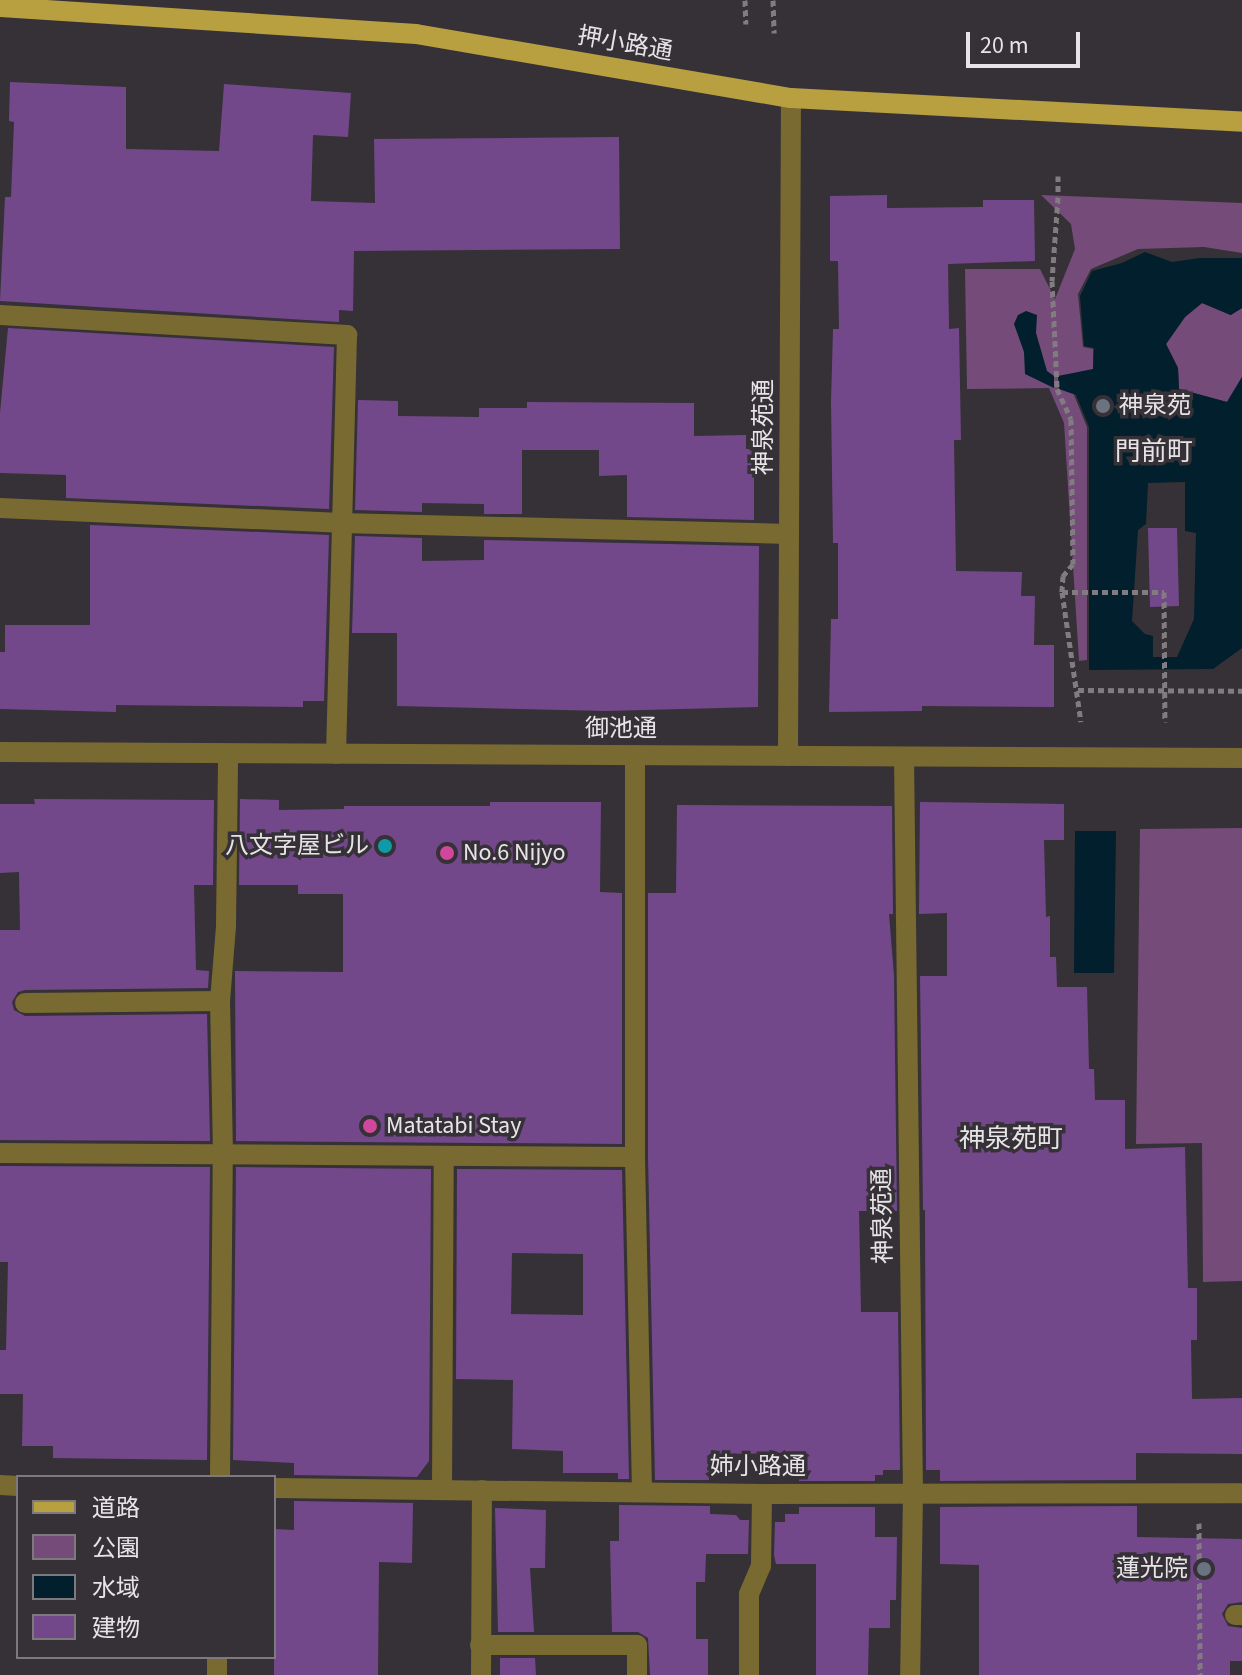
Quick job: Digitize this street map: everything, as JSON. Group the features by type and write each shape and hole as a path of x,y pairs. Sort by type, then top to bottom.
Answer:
{"main road":[{"name":"押小路通","path":"0,7 416,34 791,98 1242,122"}],"street":[{"name":"神泉苑通","path":"788,756 791,98"},
{"path":"0,315 347,335 336,754"},
{"path":"0,508 341,523 789,534"},
{"name":"御池通","path":"0,752 1242,758"},
{"path":"220,1475 223,1155 220,1001 226,926 228,754"},
{"path":"635,755 635,1157 642,1492"},
{"name":"神泉苑通","path":"904,757 913,1493 910,1675"},
{"path":"25,1003 220,1001"},
{"path":"0,1153 635,1157"},
{"path":"442,1490 444,1158"},
{"name":"姉小路通","path":"276,1488 762,1494 1242,1493"},
{"path":"481,1675 482,1490"},
{"path":"749,1675 749,1594 761,1566 762,1494"},
{"path":"480,1645 637,1645 637,1675"}],"path":[{"path":"745,0 746,24"},
{"path":"773,0 774,33"},
{"path":"1058,176 1052,281 1057,389 1071,419 1073,564 1063,576 1062,592 1081,722"},
{"path":"1062,592 1164,592 1165,722"},
{"path":"1078,690 1242,691"},
{"path":"1198,1494 1200,1675"}],"green space":[{"path":"1041,195 1242,203 1242,253 1204,247 1138,249 1091,269 1078,294 1083,347 1093,349 1093,369 1082,373 1074,395 1087,427 1087,660 1079,661 1064,423 1049,388 967,389 965,269 1040,269 1055,299 1075,249 1071,224"},
{"path":"1202,303 1230,315 1242,308 1242,377 1227,402 1179,389 1178,368 1166,344 1185,317"},
{"path":"1242,828 1242,1281 1203,1282 1202,1143 1136,1144 1140,829"}],"water":[{"path":"1145,252 1172,262 1242,258 1242,308 1231,315 1202,303 1185,317 1166,344 1178,368 1179,389 1227,402 1242,377 1242,648 1213,669 1089,670 1089,427 1076,395 1059,389 1058,376 1093,369 1094,348 1084,346 1080,296 1092,271 1122,263","holes":["1185,482 1185,531 1196,533 1194,619 1177,657 1153,657 1153,636 1145,634 1132,621 1138,530 1146,524 1148,483"]},
{"path":"1026,311 1037,315 1036,333 1047,371 1054,376 1054,388 1025,374 1024,352 1014,324 1018,315"},
{"path":"1075,831 1116,831 1114,973 1074,973"}],"building":[{"path":"10,82 126,87 126,149 219,151 224,84 351,93 348,137 313,135 311,201 375,203 374,139 619,137 620,249 354,251 353,311 339,310 339,322 0,301 5,197 11,197 14,122 9,121"},
{"path":"887,195 887,208 983,207 983,200 1034,200 1035,261 948,264 949,329 959,328 961,440 954,440 956,571 1022,572 1021,596 1035,596 1034,645 1054,645 1054,707 922,706 922,711 829,712 831,619 838,619 838,543 833,543 831,402 833,329 839,329 838,261 830,261 830,196"},
{"path":"8,328 334,347 329,509 66,498 66,475 0,473 0,413"},
{"path":"358,400 398,401 398,416 479,417 479,408 527,408 527,402 694,403 694,436 746,435 746,449 754,449 754,520 627,517 627,475 599,476 599,450 522,450 522,514 484,514 484,504 422,503 422,512 355,510"},
{"path":"90,525 329,535 324,701 303,701 303,707 116,705 116,712 0,709 0,652 5,652 5,625 90,625"},
{"path":"1148,528 1177,528 1179,606 1150,607"},
{"path":"355,536 422,538 422,561 484,560 484,540 759,546 758,707 606,711 397,706 397,633 352,633"},
{"path":"34,799 214,800 213,885 194,885 196,970 209,971 208,988 25,990 18,992 12,1002 14,1010 25,1016 207,1014 210,1141 0,1140 0,930 20,930 19,872 0,873 0,804 35,804"},
{"path":"240,799 279,800 279,810 344,809 344,806 490,806 490,802 601,802 600,892 622,893 622,1144 236,1141 235,971 343,972 343,894 298,894 298,885 239,885"},
{"path":"920,802 1064,804 1064,840 1044,840 1046,917 1050,916 1050,957 1056,957 1057,987 1087,987 1089,1069 1094,1069 1095,1100 1125,1100 1125,1149 1185,1147 1188,1288 1197,1288 1197,1340 1191,1340 1192,1399 1242,1398 1242,1454 1136,1453 1136,1480 940,1481 940,1470 926,1470 920,976 947,976 947,913 919,914"},
{"path":"677,805 892,806 893,914 889,914 894,976 897,1211 859,1211 861,1312 898,1312 900,1470 883,1470 883,1475 875,1475 875,1481 799,1481 798,1453 709,1454 709,1480 655,1480 648,1157 648,893 676,893"},
{"path":"0,1166 210,1167 207,1460 53,1458 53,1446 22,1446 23,1394 0,1394 0,1350 6,1350 8,1262 0,1262"},
{"path":"236,1167 431,1169 429,1461 417,1477 294,1475 294,1463 233,1460"},
{"path":"457,1169 622,1170 629,1479 618,1479 618,1473 563,1473 563,1451 512,1449 513,1380 456,1379","holes":["512,1253 583,1254 583,1315 511,1314"]},
{"path":"294,1501 413,1503 412,1563 379,1562 378,1675 274,1675 276,1529 294,1530"},
{"path":"619,1505 710,1506 710,1514 736,1515 740,1520 749,1520 748,1554 706,1554 705,1582 696,1582 696,1639 708,1639 708,1675 650,1675 648,1638 638,1632 612,1632 610,1541 619,1541"},
{"path":"1137,1506 1137,1537 1242,1539 1242,1602 1228,1604 1222,1614 1228,1626 1242,1628 1242,1661 1230,1661 1230,1675 979,1675 979,1565 940,1564 940,1507"},
{"path":"799,1507 875,1507 875,1537 897,1537 896,1600 890,1600 890,1628 869,1628 868,1675 816,1675 816,1564 776,1564 774,1555 775,1522 785,1522 785,1514 799,1514"},
{"path":"495,1508 546,1510 545,1568 530,1568 534,1632 498,1632"},
{"path":"500,1658 535,1658 536,1675 500,1675"}],"place":[{"name":"神泉苑","path":"1103,406"},
{"name":"八文字屋ビル","path":"385,846"},
{"name":"No.6 Nijyo","path":"447,853"},
{"name":"Matatabi Stay","path":"370,1126"},
{"name":"蓮光院","path":"1204,1569"}],"district":[{"name":"門前町","path":"1154,452"},
{"name":"神泉苑町","path":"1011,1139"}]}
